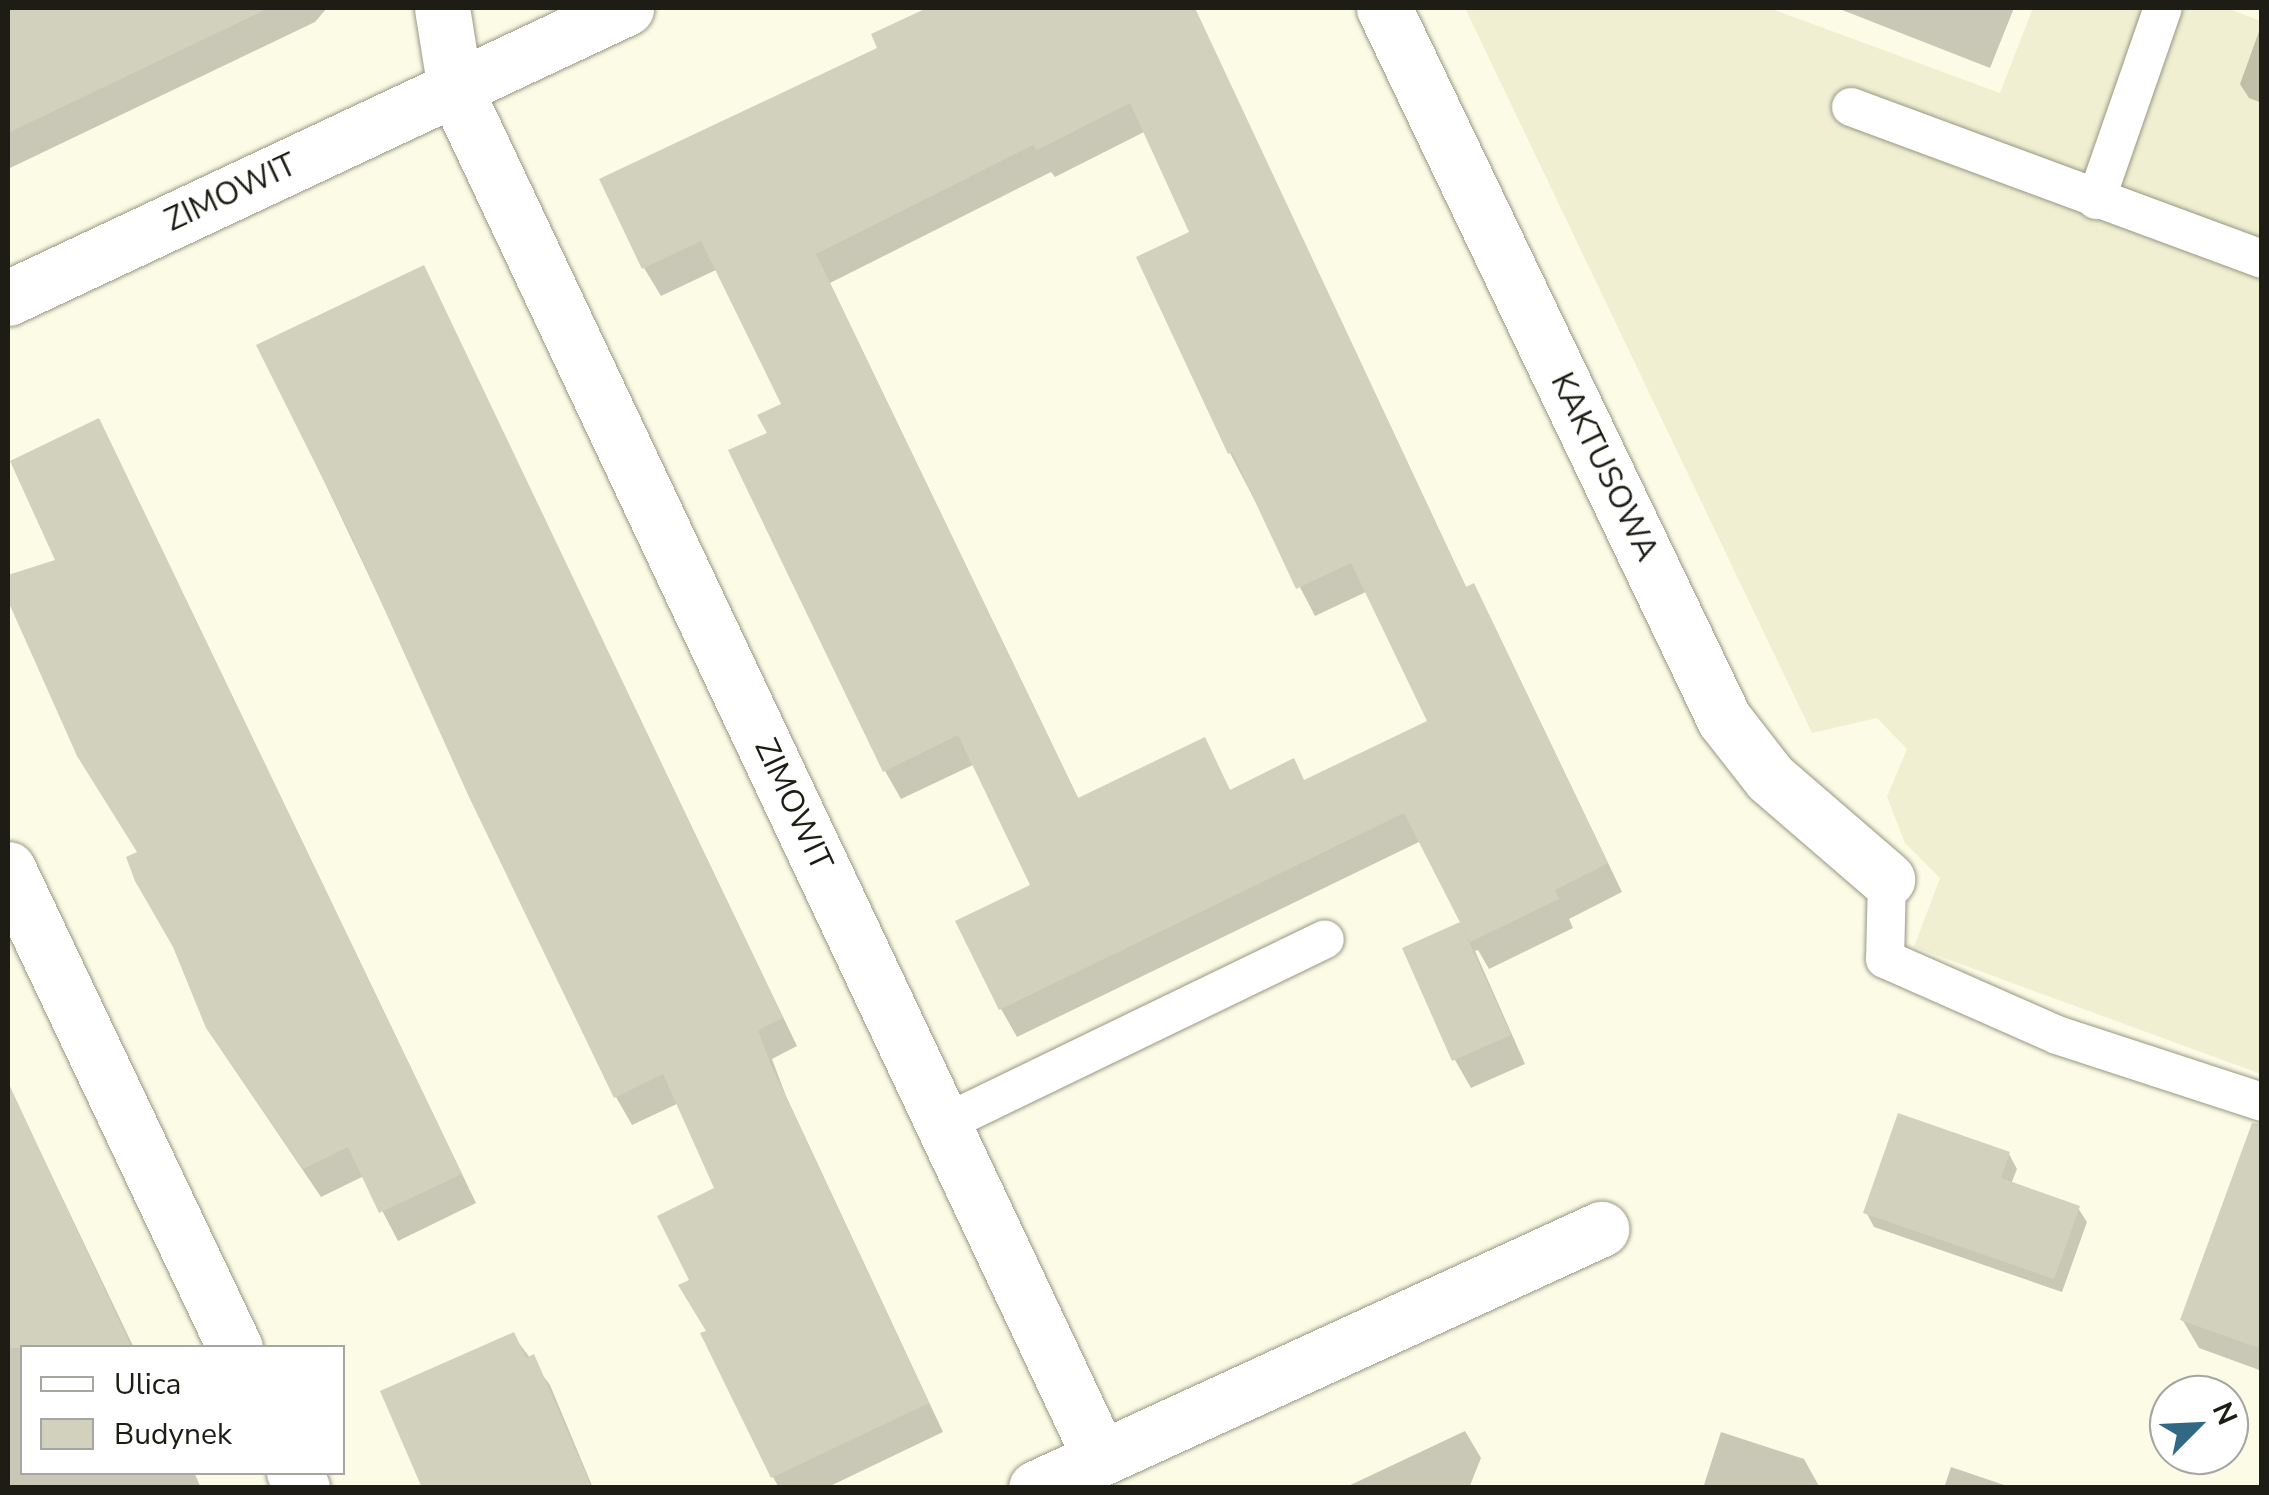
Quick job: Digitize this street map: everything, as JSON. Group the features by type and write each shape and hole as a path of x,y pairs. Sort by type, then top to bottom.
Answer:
{"street":[{"name":"ZIMOWIT","path":"442,8 455,89 1100,1457"},
{"name":"ZIMOWIT","path":"8,298 626,8"},
{"name":"KAKTUSOWA","path":"1384,8 1724,719 1770,778 1887,879"},
{"path":"8,870 234,1345"},
{"path":"1036,1488 1601,1229"}],"lane":[{"path":"2096,200 2163,8"},
{"path":"1850,107 2262,259"},
{"path":"1887,879 1885,959 2057,1035 2262,1102"},
{"path":"944,1124 1325,939"}],"shaded area":[{"path":"1465,8 1769,8 2000,93 2033,8 2226,8 2261,21 2261,1074 1914,947 1940,878 1905,843 1887,797 1907,749 1877,718 1812,733"}],"building":[{"path":"8,8 269,8 8,133"},
{"path":"927,8 1195,8 1466,587 1474,583 1608,863 1555,890 1559,899 1470,942 1404,813 999,1010 955,921 1030,885 958,735 883,772 728,450 767,433 757,415 781,404 701,241 642,269 599,179 877,48 871,34","holes":["1130,103 1189,232 1136,257 1228,454 1232,452 1296,589 1351,563 1427,721 1304,780 1294,758 1230,790 1205,737 1078,798 816,254 1033,145 1037,150"]},
{"path":"424,265 783,1018 758,1030 771,1065 929,1403 771,1478 700,1333 706,1331 678,1285 689,1280 657,1216 714,1188 663,1074 614,1098 469,797 350,533 256,345"},
{"path":"99,418 462,1174 379,1213 348,1147 303,1169 206,1028 173,947 135,881 126,857 137,852 77,756 8,601 8,575 55,560 10,461"},
{"path":"1460,922 1511,1035 1452,1061 1402,948"},
{"path":"8,1082 131,1345 8,1348"},
{"path":"1898,1113 2010,1152 2001,1178 2080,1206 2054,1279 1863,1213"},
{"path":"2252,1123 2262,1124 2262,1349 2180,1320"},
{"path":"514,1332 526,1358 534,1354 592,1488 422,1488 380,1391"}]}
